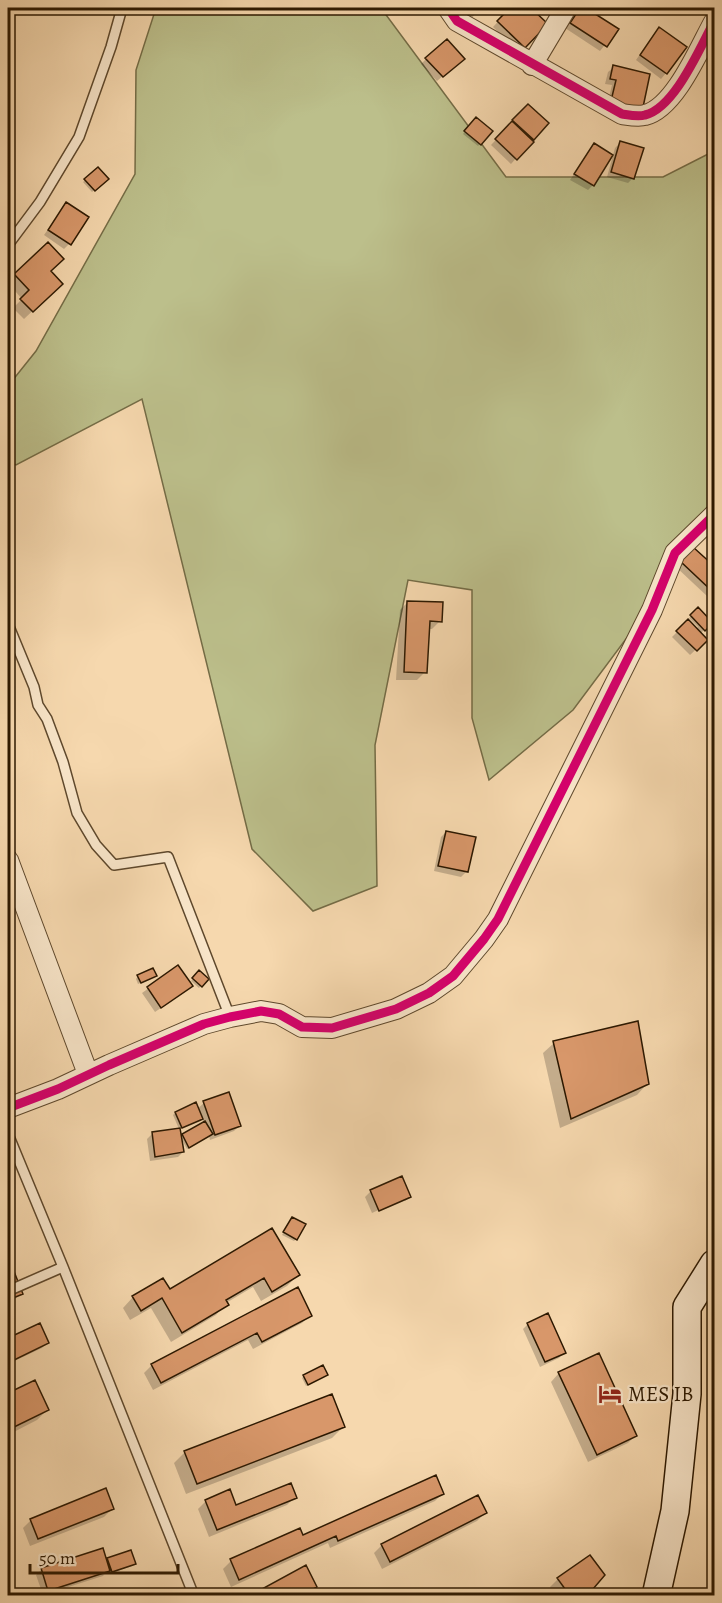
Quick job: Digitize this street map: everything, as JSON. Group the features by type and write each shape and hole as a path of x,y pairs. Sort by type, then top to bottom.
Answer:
{"main road":[{"path":"656,1596 675,1510 687,1394 687,1307 714,1264"}],"street":[{"path":"448,8 457,21 622,114 645,115 663,105 677,88 714,22"},
{"path":"532,65 566,8"},
{"path":"8,1108 58,1089 204,1024 261,1011 279,1014 302,1027 332,1029 396,1010 429,993 453,976 498,919 652,610 675,553 714,515"},
{"path":"8,860 88,1074"}],"lane":[{"path":"8,245 40,202 80,137 122,8"},
{"path":"8,624 34,687 38,705 47,719 63,762 76,813 96,845 114,865 168,857 230,1017"},
{"path":"8,1134 195,1596"},
{"path":"8,1291 63,1267"}],"green space":[{"path":"156,8 381,8 506,177 663,177 714,151 714,521 573,710 489,780 472,718 472,590 408,580 375,745 377,886 313,911 252,849 142,399 16,465 8,461 8,386 36,351 135,174 136,70"}],"building":[{"path":"510,8 531,8 548,24 525,48 497,21"},
{"path":"580,8 586,8 619,29 607,47 570,23"},
{"path":"659,27 687,47 667,74 640,55"},
{"path":"447,39 465,59 443,77 425,58"},
{"path":"613,65 650,74 642,112 610,105 616,80 610,79"},
{"path":"528,104 549,123 534,140 512,120"},
{"path":"476,117 493,131 481,145 464,131"},
{"path":"512,121 534,142 517,160 495,139"},
{"path":"620,141 644,148 634,179 611,172"},
{"path":"594,143 613,155 594,186 574,174"},
{"path":"98,167 109,179 95,191 84,179"},
{"path":"66,202 89,217 71,245 48,230"},
{"path":"48,242 64,259 51,271 63,284 33,312 20,299 29,290 14,274"},
{"path":"693,547 714,566 714,593 680,561"},
{"path":"407,601 443,602 442,622 430,621 427,673 404,672"},
{"path":"698,607 713,623 705,631 690,615"},
{"path":"688,619 708,640 697,651 676,631"},
{"path":"446,831 476,837 468,872 438,866"},
{"path":"178,965 193,986 161,1008 147,987"},
{"path":"153,968 157,976 141,983 137,975"},
{"path":"199,970 209,979 202,987 192,978"},
{"path":"638,1021 649,1084 571,1119 553,1041"},
{"path":"229,1092 241,1126 215,1135 203,1101"},
{"path":"196,1102 203,1119 182,1128 175,1112"},
{"path":"205,1121 213,1134 189,1148 182,1134"},
{"path":"180,1128 184,1152 155,1157 152,1132"},
{"path":"402,1176 411,1197 379,1211 370,1190"},
{"path":"292,1217 306,1224 297,1240 283,1232"},
{"path":"272,1228 300,1275 272,1292 264,1278 226,1300 229,1305 182,1333 162,1298 141,1311 132,1296 163,1278 170,1289"},
{"path":"13,1269 23,1294 8,1300 8,1272"},
{"path":"298,1287 312,1316 262,1342 257,1333 161,1383 151,1364"},
{"path":"548,1313 566,1353 545,1362 527,1323"},
{"path":"40,1323 49,1343 8,1363 8,1338"},
{"path":"599,1353 637,1436 597,1455 558,1372"},
{"path":"323,1365 328,1375 308,1385 303,1375"},
{"path":"35,1380 49,1410 8,1430 8,1393"},
{"path":"332,1394 345,1427 197,1484 184,1451"},
{"path":"436,1475 444,1494 338,1541 336,1536 239,1580 230,1559 300,1528 303,1535"},
{"path":"291,1483 297,1498 217,1530 205,1500 230,1489 236,1505"},
{"path":"106,1488 114,1509 38,1539 30,1519"},
{"path":"478,1495 487,1513 390,1562 381,1544"},
{"path":"103,1548 110,1571 48,1591 41,1568"},
{"path":"131,1550 136,1564 112,1572 107,1558"},
{"path":"590,1555 605,1575 587,1596 565,1596 568,1593 557,1578"},
{"path":"306,1565 317,1587 300,1596 249,1596"}],"cycle path":[{"path":"448,8 457,21 622,114 636,116 656,110 676,89 694,61 714,22"},
{"path":"8,1108 58,1089 204,1024 261,1011 279,1014 302,1027 332,1028 396,1009 429,993 453,976 498,919 652,610 675,553 714,515"}],"place":[{"name":"MES IB","path":"610,1394"}]}
